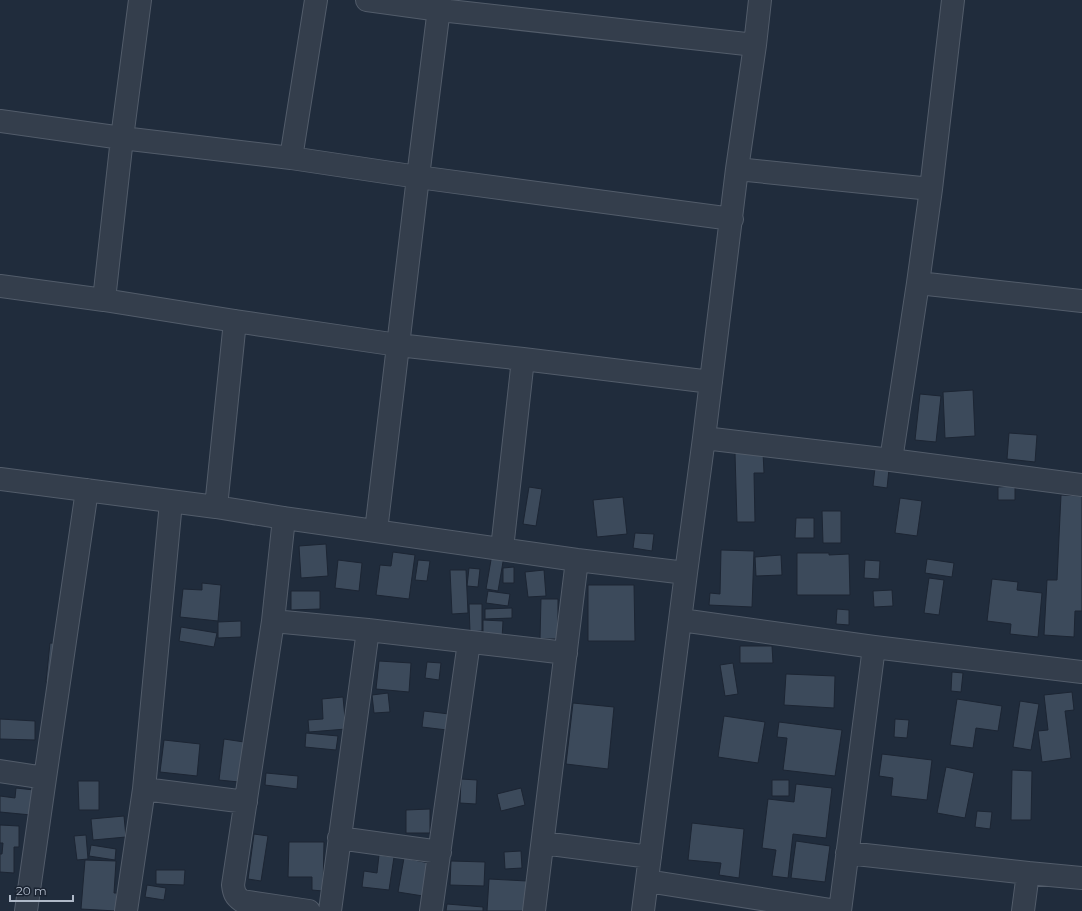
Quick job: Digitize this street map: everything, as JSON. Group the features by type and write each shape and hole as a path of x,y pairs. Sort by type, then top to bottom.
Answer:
{"street":[{"path":"104,300 122,138 140,0"},
{"path":"291,158 316,0"},
{"path":"367,0 440,5 755,45"},
{"path":"643,911 760,0"},
{"path":"891,460 931,189 953,0"},
{"path":"376,531 440,5"},
{"path":"0,121 122,138 291,158 418,177 732,219"},
{"path":"738,169 931,189"},
{"path":"918,283 1082,301"},
{"path":"0,286 104,300 398,345 711,382"},
{"path":"216,507 235,321"},
{"path":"502,549 523,359"},
{"path":"704,438 891,460 1082,485"},
{"path":"0,479 216,507 577,560 686,574"},
{"path":"26,911 87,490"},
{"path":"126,911 144,789 172,502"},
{"path":"284,518 273,621 233,885 236,897 242,901 309,911"},
{"path":"534,911 577,560"},
{"path":"680,620 874,647 1082,672"},
{"path":"273,621 368,630 566,653"},
{"path":"330,911 368,630"},
{"path":"431,911 469,642"},
{"path":"647,881 839,911 874,647"},
{"path":"0,770 45,778"},
{"path":"144,789 246,802"},
{"path":"339,838 440,852"},
{"path":"543,843 650,857"},
{"path":"847,853 1082,878"},
{"path":"1023,911 1028,873"}],"building":[{"path":"973,390 975,436 945,438 943,392"},
{"path":"920,394 941,396 936,442 915,440"},
{"path":"1009,433 1037,435 1035,462 1007,459"},
{"path":"763,452 764,473 754,473 755,522 737,522 735,453"},
{"path":"875,468 889,469 887,488 873,486"},
{"path":"1015,486 1015,500 998,500 998,487"},
{"path":"529,487 542,489 536,526 523,524"},
{"path":"1061,495 1082,496 1082,611 1075,611 1074,637 1044,635 1047,580 1057,580"},
{"path":"623,497 627,534 597,537 593,500"},
{"path":"900,498 922,501 917,536 895,533"},
{"path":"822,511 841,511 841,543 823,543"},
{"path":"796,518 814,518 814,538 795,538"},
{"path":"635,533 654,534 652,551 633,548"},
{"path":"326,544 328,576 301,578 299,546"},
{"path":"721,550 754,551 752,607 709,605 710,593 720,594"},
{"path":"393,552 415,555 409,599 376,595 380,565 391,566"},
{"path":"797,553 829,553 829,555 849,554 850,595 797,595"},
{"path":"492,554 504,556 498,591 486,589"},
{"path":"781,555 782,575 756,576 755,557"},
{"path":"927,559 954,563 952,577 925,573"},
{"path":"338,560 362,563 359,591 335,588"},
{"path":"418,560 430,561 427,581 415,580"},
{"path":"865,560 880,561 879,579 864,578"},
{"path":"514,567 514,583 503,583 503,568"},
{"path":"469,568 480,569 478,587 467,586"},
{"path":"450,570 466,570 468,613 452,614"},
{"path":"544,570 546,596 528,597 525,572"},
{"path":"929,578 944,580 939,615 924,613"},
{"path":"992,579 1018,582 1017,590 1042,593 1038,637 1010,634 1011,624 987,621"},
{"path":"202,583 221,585 218,621 180,617 183,589 202,590"},
{"path":"588,585 634,585 635,641 588,641"},
{"path":"892,590 893,606 874,607 873,591"},
{"path":"291,591 320,591 320,609 291,610"},
{"path":"488,591 510,594 508,606 486,603"},
{"path":"541,599 558,599 558,639 540,639"},
{"path":"469,604 482,604 482,631 470,632"},
{"path":"512,608 512,618 485,619 485,609"},
{"path":"837,609 849,610 849,625 836,624"},
{"path":"483,620 503,621 502,639 483,639"},
{"path":"241,621 241,637 218,638 218,622"},
{"path":"181,627 217,633 214,647 179,641"},
{"path":"50,643 67,644 64,683 46,682"},
{"path":"740,646 772,646 773,663 740,663"},
{"path":"379,661 411,663 409,692 376,689"},
{"path":"427,662 441,663 439,680 425,678"},
{"path":"733,663 738,694 725,696 720,665"},
{"path":"952,672 963,673 961,692 951,691"},
{"path":"786,674 835,676 834,708 784,705"},
{"path":"1072,692 1074,710 1065,711 1071,758 1042,762 1038,731 1048,730 1044,695"},
{"path":"388,693 390,712 374,713 372,695"},
{"path":"343,697 346,729 309,732 308,720 323,719 322,699"},
{"path":"957,699 1002,706 998,731 976,728 973,748 950,745"},
{"path":"1020,701 1039,704 1031,750 1013,747"},
{"path":"573,703 614,707 608,769 566,764"},
{"path":"424,711 449,714 447,730 422,727"},
{"path":"724,716 765,722 758,763 718,757"},
{"path":"0,719 35,721 35,740 0,739"},
{"path":"895,719 909,720 907,738 894,737"},
{"path":"779,722 842,730 835,776 783,770 787,738 777,737"},
{"path":"306,733 338,736 336,750 305,747"},
{"path":"224,739 244,742 239,782 219,780"},
{"path":"164,740 200,744 197,776 160,772"},
{"path":"882,754 932,760 927,800 891,796 893,778 879,776"},
{"path":"946,767 974,773 965,818 937,813"},
{"path":"1012,770 1032,771 1031,820 1011,820"},
{"path":"266,773 298,776 297,789 265,785"},
{"path":"461,779 477,780 476,804 460,803"},
{"path":"772,780 789,780 789,796 772,796"},
{"path":"78,781 99,781 99,810 79,810"},
{"path":"796,784 832,788 826,838 793,834 788,878 772,876 776,850 762,848 768,799 794,802"},
{"path":"16,788 34,790 31,815 0,812 0,796 15,798"},
{"path":"521,788 525,805 501,811 497,794"},
{"path":"430,809 430,833 406,833 406,810"},
{"path":"977,811 992,812 990,829 975,827"},
{"path":"124,816 126,837 93,840 91,819"},
{"path":"692,823 744,829 739,878 719,875 721,863 688,860"},
{"path":"0,825 19,826 19,847 14,847 14,873 0,872 0,854 2,854 3,843 0,843"},
{"path":"254,834 268,836 261,881 248,879"},
{"path":"86,835 88,859 77,860 74,836"},
{"path":"796,841 830,846 825,882 791,878"},
{"path":"289,842 324,842 323,891 312,890 312,877 288,877"},
{"path":"91,845 116,849 115,860 89,856"},
{"path":"521,851 522,868 505,869 504,852"},
{"path":"379,855 394,857 389,890 362,887 364,871 377,873"},
{"path":"404,858 429,863 423,896 398,892"},
{"path":"85,860 116,861 114,893 117,893 116,911 81,909"},
{"path":"451,861 485,862 484,886 450,885"},
{"path":"156,870 185,870 184,885 156,884"},
{"path":"489,879 527,881 525,911 487,911"},
{"path":"147,885 166,888 164,900 145,897"},
{"path":"447,904 483,907 483,911 446,911"}]}
